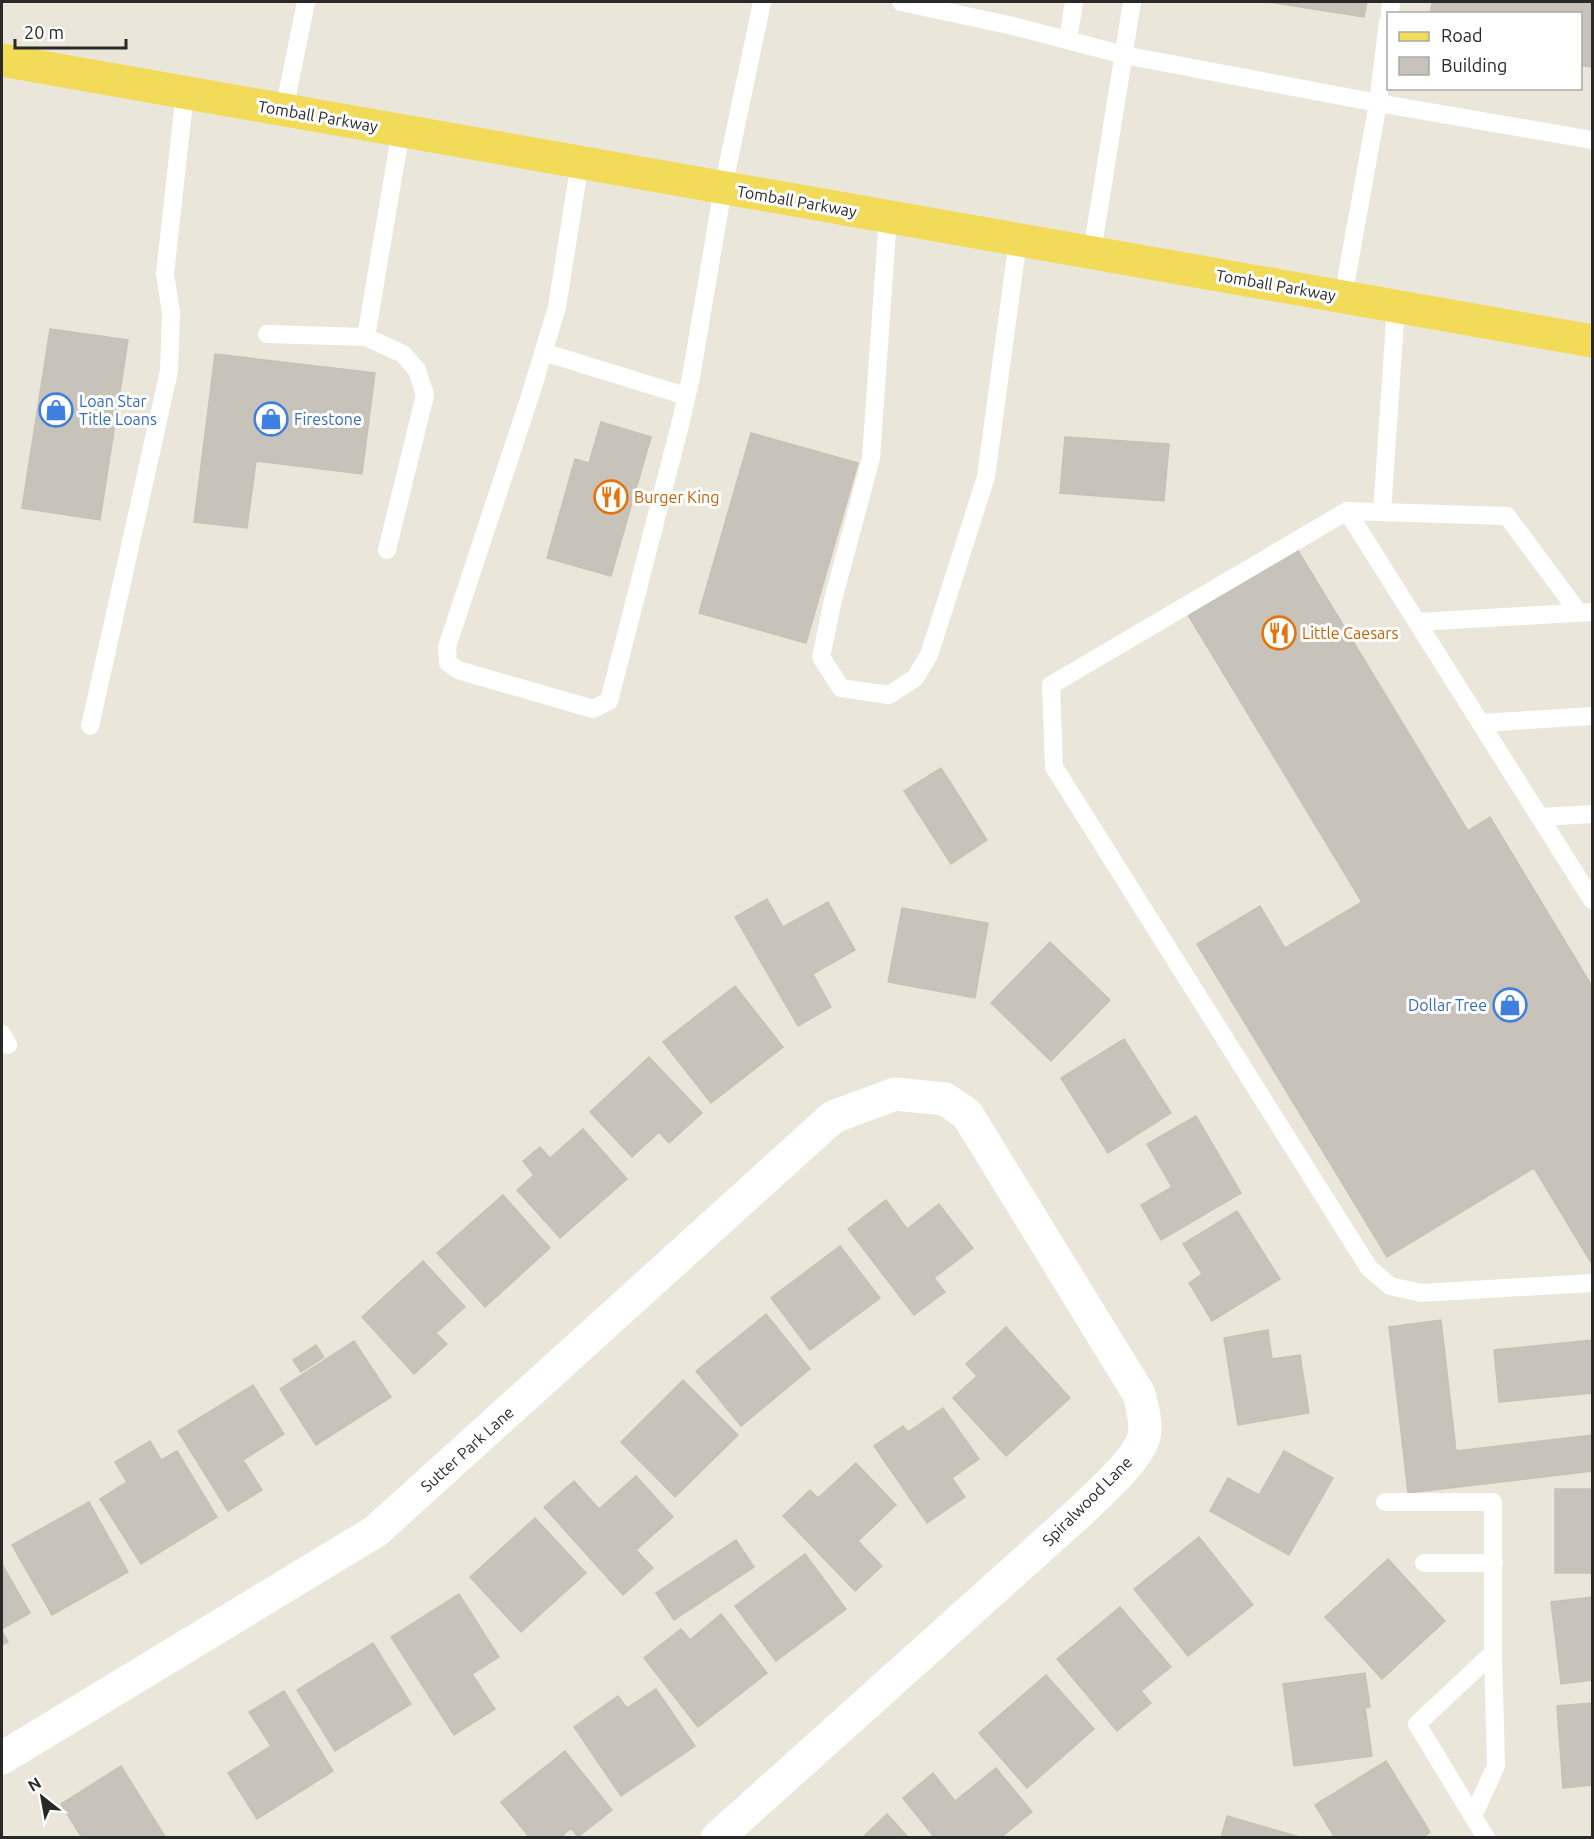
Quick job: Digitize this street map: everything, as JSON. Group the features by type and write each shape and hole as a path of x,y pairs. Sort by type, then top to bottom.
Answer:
{"main road":[{"name":"Tomball Parkway","path":"2,60 1593,341"}],"street":[{"name":"Sutter Park Lane","path":"2,1758 376,1531 833,1117 895,1094"},
{"name":"Spiralwood Lane","path":"717,1838 1081,1511 1130,1461 1143,1436 1144,1413 1140,1394 967,1114 945,1099 895,1094"}],"lane":[{"path":"284,110 306,2"},
{"path":"580,162 557,307 447,647 448,663 458,670 593,709 609,701 686,396 723,188 762,2"},
{"path":"901,2 1013,26 1124,55 1378,103 1593,140"},
{"path":"1068,40 1074,2"},
{"path":"1092,252 1132,2"},
{"path":"1343,297 1378,103 1387,37"},
{"path":"90,726 169,370 171,313 165,274 185,92"},
{"path":"366,337 401,130"},
{"path":"888,217 872,458 833,600 821,657 841,688 889,695 915,678 928,655 986,477 1018,240"},
{"path":"1382,512 1396,306"},
{"path":"267,334 366,337 403,354 417,370 425,395 387,550"},
{"path":"543,352 686,396"},
{"path":"1347,511 1593,900"},
{"path":"1586,612 1506,516 1347,511 1051,684 1054,767 1369,1268 1390,1286 1421,1293 1593,1283"},
{"path":"1417,622 1586,612"},
{"path":"1481,723 1593,716"},
{"path":"1540,817 1593,814"},
{"path":"1385,1502 1493,1502 1496,1766 1473,1816"},
{"path":"1424,1563 1494,1563"},
{"path":"1486,1838 1417,1724 1493,1653"}],"building":[{"path":"1268,2 1367,2 1364,17"},
{"path":"1432,2 1592,2 1592,67 1582,65 1582,12 1430,12"},
{"path":"50,329 128,340 100,520 22,508"},
{"path":"215,354 375,373 362,474 256,461 247,528 194,522"},
{"path":"601,422 651,437 611,576 547,558 575,459 589,463"},
{"path":"751,433 858,463 806,643 699,613"},
{"path":"1065,437 1169,444 1164,501 1060,493"},
{"path":"1297,549 1468,831 1490,817 1592,986 1592,1264 1534,1168 1387,1257 1197,944 1260,906 1285,948 1362,902 1188,615"},
{"path":"941,768 987,840 951,864 904,791"},
{"path":"767,899 783,927 828,902 855,950 813,974 831,1007 798,1026 735,917"},
{"path":"902,908 988,923 975,998 888,982"},
{"path":"1050,942 1110,1000 1051,1061 991,1003"},
{"path":"735,986 783,1047 711,1103 663,1042"},
{"path":"1124,1039 1171,1113 1108,1153 1061,1078"},
{"path":"649,1057 702,1113 669,1143 659,1132 632,1157 590,1112"},
{"path":"1196,1116 1241,1193 1161,1240 1141,1205 1172,1187 1147,1144"},
{"path":"583,1129 627,1179 560,1238 517,1190 534,1175 523,1161 540,1147 550,1158"},
{"path":"503,1195 550,1248 485,1307 437,1253"},
{"path":"886,1200 907,1229 939,1204 973,1248 934,1278 945,1292 914,1315 848,1229"},
{"path":"1237,1211 1280,1279 1212,1321 1189,1283 1202,1274 1183,1244"},
{"path":"840,1246 880,1298 810,1350 771,1298"},
{"path":"423,1261 465,1307 436,1333 447,1344 414,1374 362,1317"},
{"path":"766,1314 810,1369 741,1426 696,1371"},
{"path":"1441,1320 1456,1451 1592,1435 1592,1471 1408,1493 1389,1327"},
{"path":"1006,1327 1070,1398 1006,1456 953,1398 977,1376 966,1364"},
{"path":"1268,1330 1272,1359 1300,1355 1309,1413 1238,1425 1224,1338"},
{"path":"1592,1340 1592,1393 1499,1402 1494,1350"},
{"path":"354,1341 391,1397 316,1445 280,1389"},
{"path":"316,1345 324,1357 301,1372 293,1360"},
{"path":"683,1380 738,1435 675,1497 621,1442"},
{"path":"253,1385 284,1434 243,1460 262,1490 228,1511 178,1431"},
{"path":"943,1408 979,1459 952,1478 965,1497 927,1523 874,1446 903,1426 908,1432"},
{"path":"150,1441 161,1460 177,1451 217,1517 141,1564 100,1499 127,1482 115,1462"},
{"path":"1284,1451 1333,1478 1289,1555 1210,1511 1228,1478 1259,1495"},
{"path":"856,1463 896,1505 858,1541 882,1566 855,1591 783,1516 810,1490 818,1498"},
{"path":"636,1476 673,1517 636,1550 653,1568 623,1595 544,1507 574,1481 599,1509"},
{"path":"1555,1489 1592,1489 1592,1573 1555,1573"},
{"path":"89,1502 128,1572 52,1615 12,1545"},
{"path":"535,1518 586,1573 521,1632 470,1577"},
{"path":"1199,1537 1253,1605 1188,1656 1134,1589"},
{"path":"736,1540 754,1567 674,1620 656,1593"},
{"path":"805,1554 846,1609 776,1661 735,1606"},
{"path":"1388,1559 1445,1621 1382,1679 1325,1617"},
{"path":"2,1564 30,1613 2,1629"},
{"path":"459,1594 499,1657 472,1674 495,1709 454,1735 391,1637"},
{"path":"1592,1597 1592,1680 1561,1684 1551,1602"},
{"path":"1120,1607 1171,1667 1141,1691 1151,1703 1117,1731 1057,1659"},
{"path":"721,1614 767,1673 698,1727 644,1658 681,1629 690,1640"},
{"path":"2,1631 8,1642 2,1645"},
{"path":"373,1643 411,1704 335,1751 297,1690"},
{"path":"1365,1673 1370,1707 1365,1708 1372,1756 1294,1766 1283,1684"},
{"path":"1046,1675 1094,1729 1027,1788 979,1733"},
{"path":"656,1689 695,1746 621,1796 574,1727 618,1696 627,1708"},
{"path":"284,1691 333,1771 257,1819 228,1773 271,1746 249,1712"},
{"path":"1592,1703 1592,1785 1563,1788 1557,1706"},
{"path":"565,1751 612,1810 578,1837 571,1828 560,1838 530,1838 501,1802"},
{"path":"1386,1761 1430,1832 1422,1838 1335,1838 1315,1805"},
{"path":"121,1766 166,1838 82,1838 61,1804"},
{"path":"996,1768 1032,1812 1000,1838 935,1838 903,1798 933,1773 955,1801"},
{"path":"887,1814 909,1838 862,1838"},
{"path":"1227,1816 1303,1838 1221,1838"}],"place":[{"name":"Loan Star Title Loans","path":"56,410"},
{"name":"Firestone","path":"271,419"},
{"name":"Burger King","path":"611,497"},
{"name":"Little Caesars","path":"1279,633"},
{"name":"Dollar Tree","path":"1510,1005"}]}
